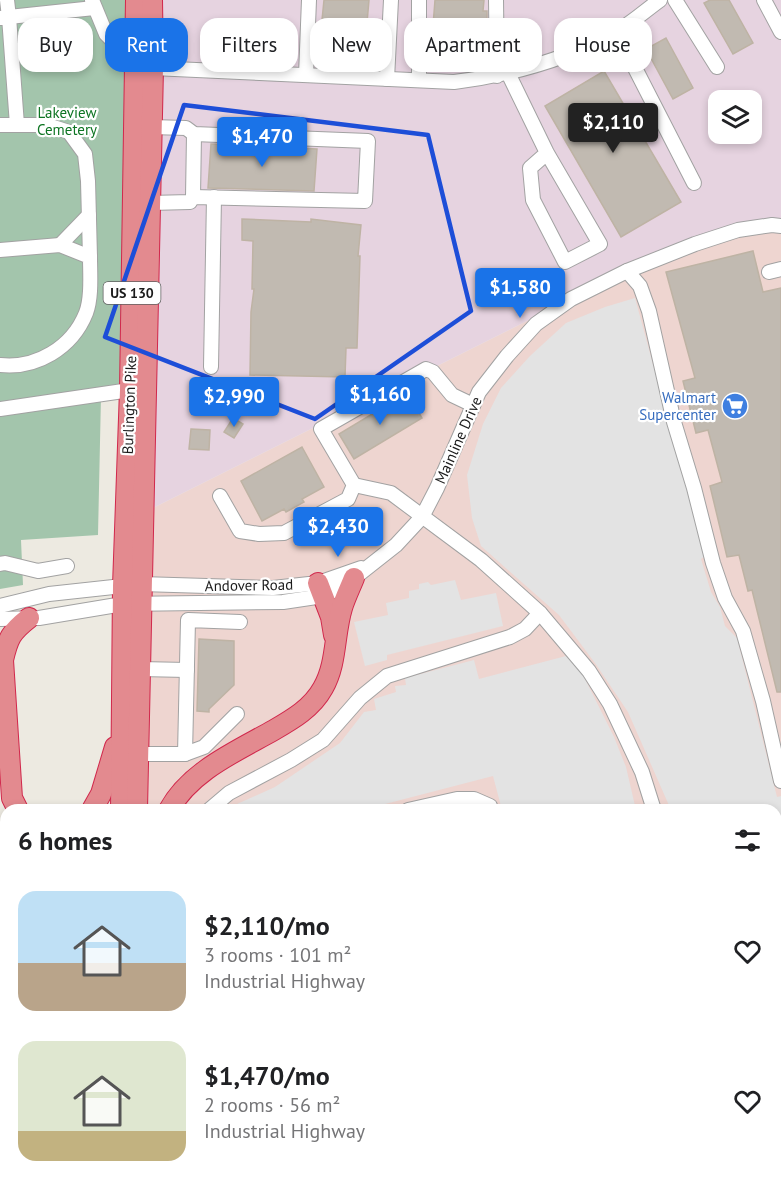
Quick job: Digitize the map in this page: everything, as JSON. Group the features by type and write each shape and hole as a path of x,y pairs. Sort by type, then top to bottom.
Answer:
{"highway":[{"name":"Burlington Pike","path":"136,0 138,18"},
{"name":"Burlington Pike","path":"150,18 152,0"},
{"name":"Burlington Pike","path":"137,804 140,669 132,595 130,390 144,72"},
{"name":"Burlington Pike","path":"121,804 122,724 132,595 150,203 151,127 145,72"},
{"path":"173,804 186,787 202,773 291,720 309,706 323,688 336,644 342,609 361,572"},
{"path":"321,589 331,617 336,644"},
{"path":"15,804 12,798 3,660 8,639 16,628 29,618"},
{"path":"95,804 122,724"}],"street":[{"path":"7,0 4,18 17,125"},
{"path":"306,75 309,0"},
{"path":"387,79 391,0"},
{"path":"419,0 419,80"},
{"path":"496,0 503,74 600,244 565,262 533,200 530,168 547,153"},
{"path":"634,18 660,0"},
{"path":"675,0 717,67"},
{"path":"764,0 781,32"},
{"path":"4,18 93,4 105,32"},
{"path":"188,68 454,82 503,74 554,58"},
{"path":"637,72 694,183"},
{"path":"0,125 47,125 69,132 85,154 90,257 86,312 73,336 46,358 16,367 0,365"},
{"path":"151,127 186,128 194,134 368,141 365,201 193,197"},
{"path":"150,203 190,202 193,197 194,134"},
{"path":"211,367 214,197"},
{"path":"60,245 89,214"},
{"name":"Mainline Drive","path":"361,572 396,545 422,517 479,392 536,324 571,299 627,271 738,230 772,225 781,226"},
{"path":"0,250 60,245 90,257"},
{"path":"627,271 640,286 649,311 674,422 713,563 725,598 743,631 763,701 781,781"},
{"path":"473,405 452,395 433,372 426,369 321,429 354,485 392,493 488,566 540,613 589,671 610,704 628,738 652,804"},
{"path":"0,409 130,390"},
{"path":"219,496 240,531 259,534 284,533 348,499 354,485"},
{"path":"0,564 6,563 38,571 67,566"},
{"name":"Andover Road","path":"0,606 49,594 132,595 284,602 361,572"},
{"name":"Andover Road","path":"0,619 29,618 132,595 273,588 321,589 344,586 361,572"},
{"path":"216,804 229,793 323,740 360,698 387,676 510,637 525,628 540,613"},
{"path":"185,754 188,620 240,622"},
{"path":"140,669 187,670"},
{"path":"138,754 185,754 204,747 237,714"},
{"path":"434,804 456,799 474,799 485,804"}],"highlighted area":[{"path":"184,105 428,135 471,311 315,419 105,337"}],"shaded area":[{"path":"152,0 781,0 781,226 772,225 627,271 143,513 151,72 188,72 188,18 152,18"},
{"path":"781,226 781,804 137,804 143,513 627,271 695,244"},
{"path":"635,298 705,556 701,559 725,626 737,638 777,797 781,796 781,804 668,804 628,712 595,663 559,615 481,546 472,518 467,475 483,424 501,388 530,356 566,323"},
{"path":"455,580 461,600 496,593 503,626 387,655 387,660 365,666 354,622 388,615 386,603 409,598 409,591 419,589 419,584 428,582 431,585"},
{"path":"566,656 582,673 614,737 626,767 635,804 500,804 493,776 385,804 237,804 275,787 340,743 364,712 376,710 374,699 396,692 395,686 406,685 405,678 474,660 479,679"}],"green space":[{"name":"Lakeview Cemetery","path":"0,0 136,0 136,18 105,18 105,72 135,72 130,390 101,396 98,535 21,540 23,585 0,589"}],"building":[{"path":"324,0 369,0 367,18 322,18"},
{"path":"435,0 484,0 483,11 487,11 487,18 434,18"},
{"path":"710,0 729,0 753,43 733,54 704,3"},
{"path":"666,38 693,88 673,99 652,60 652,46"},
{"path":"605,72 681,202 621,237 545,106"},
{"path":"211,144 317,149 314,191 208,188"},
{"path":"242,219 311,222 311,219 361,225 358,256 360,256 357,348 346,348 345,377 250,375 251,312 254,289 252,289 253,241 242,240"},
{"name":"Walmart Supercenter","path":"753,251 763,292 781,288 781,692 777,692 752,590 748,591 739,555 727,557 710,486 722,482 708,430 696,433 683,381 695,378 666,272"},
{"path":"407,393 422,418 354,459 339,434"},
{"path":"233,418 243,424 234,438 224,432"},
{"path":"191,429 210,430 209,450 189,449"},
{"path":"302,447 324,487 302,499 304,502 286,512 284,509 262,521 241,481"},
{"path":"199,639 234,641 234,685 209,709 209,712 197,711"}],"place":[{"name":"Walmart Supercenter","path":"735,406"}]}
